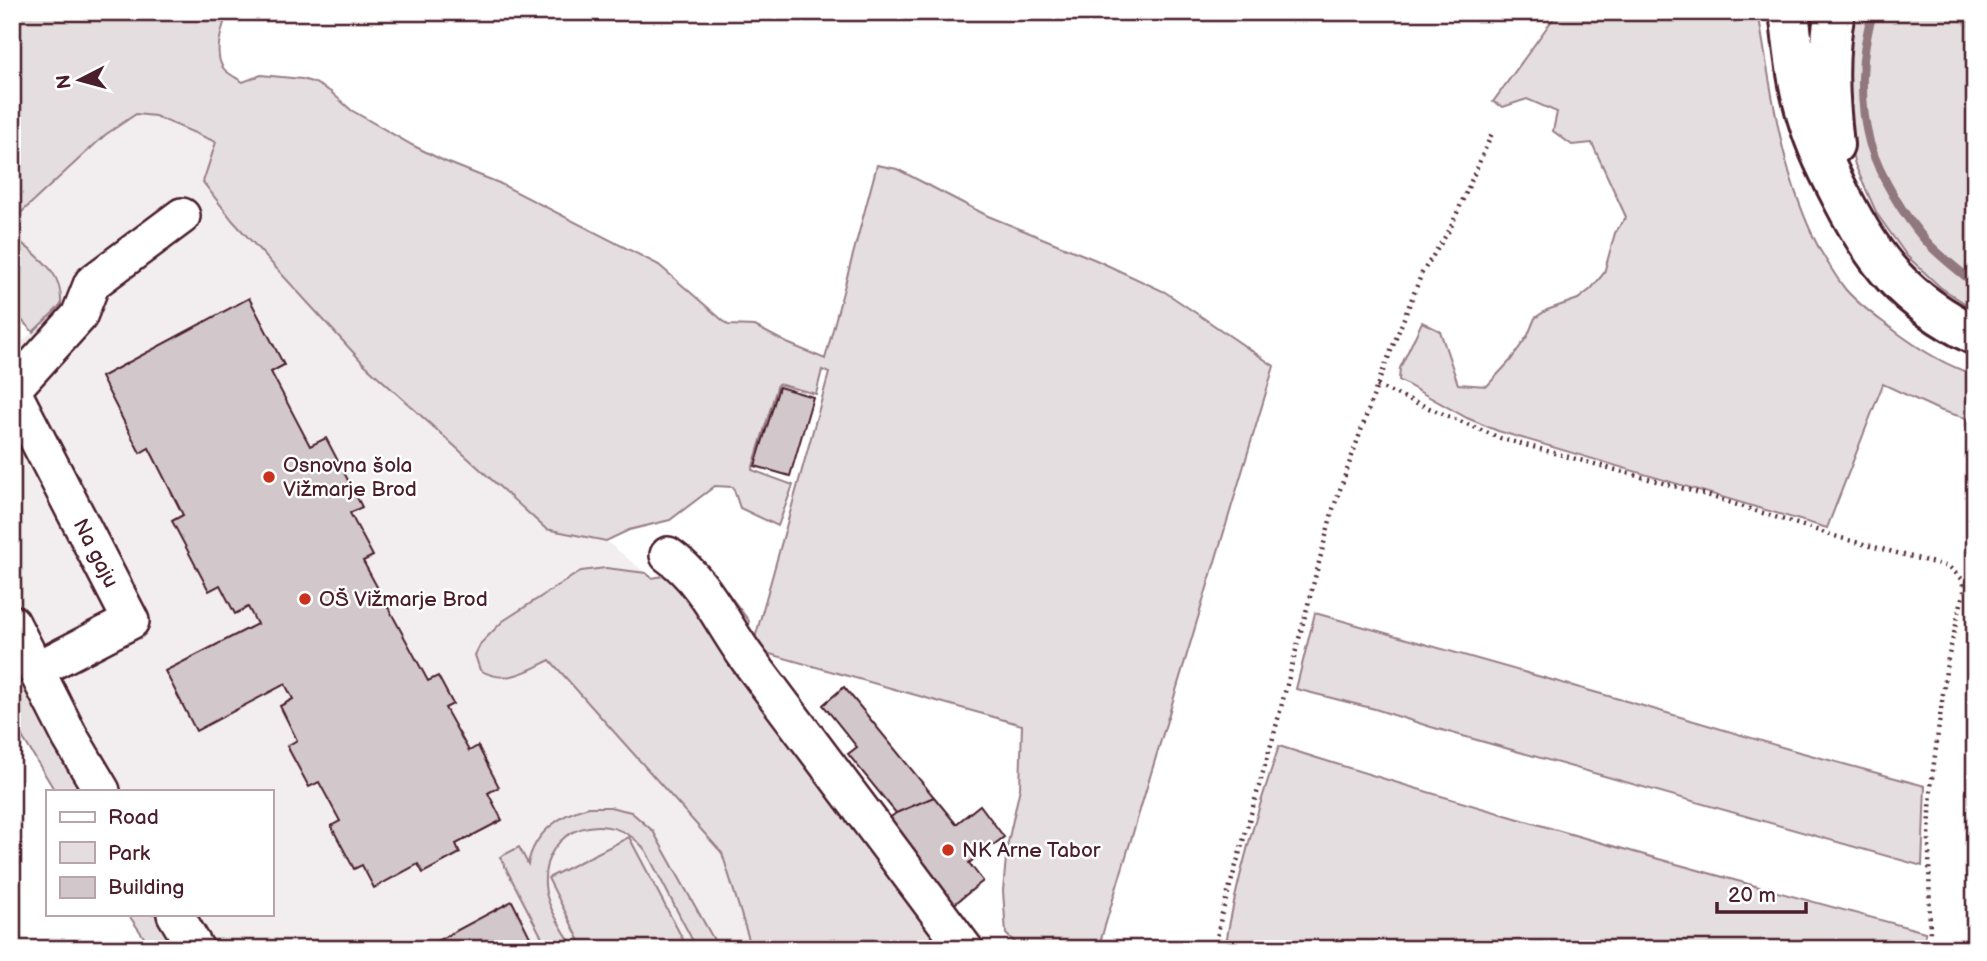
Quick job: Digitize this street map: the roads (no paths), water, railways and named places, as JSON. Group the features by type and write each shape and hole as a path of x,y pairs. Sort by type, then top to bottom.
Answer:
{"highway":[{"path":"1790,12 1802,101 1818,153 1861,235 1878,260 1899,283 1945,320 1975,335"},
{"path":"1835,12 1830,37 1829,96 1844,202"}],"street":[{"path":"12,390 79,316 92,283 182,216"},
{"name":"Na gaju","path":"12,390 131,621 36,670"},
{"path":"668,555 680,563 706,593 745,655 965,949"},
{"path":"12,623 70,737 101,790"},
{"path":"176,916 196,949"}],"waterway":[{"path":"1873,12 1863,61 1863,95 1866,128 1874,157 1901,208 1918,231 1937,252 1975,284"}],"place":[{"name":"Osnovna šola Vižmarje Brod","path":"269,477"},
{"name":"OŠ Vižmarje Brod","path":"305,599"},
{"name":"NK Arne Tabor","path":"948,850"}]}
